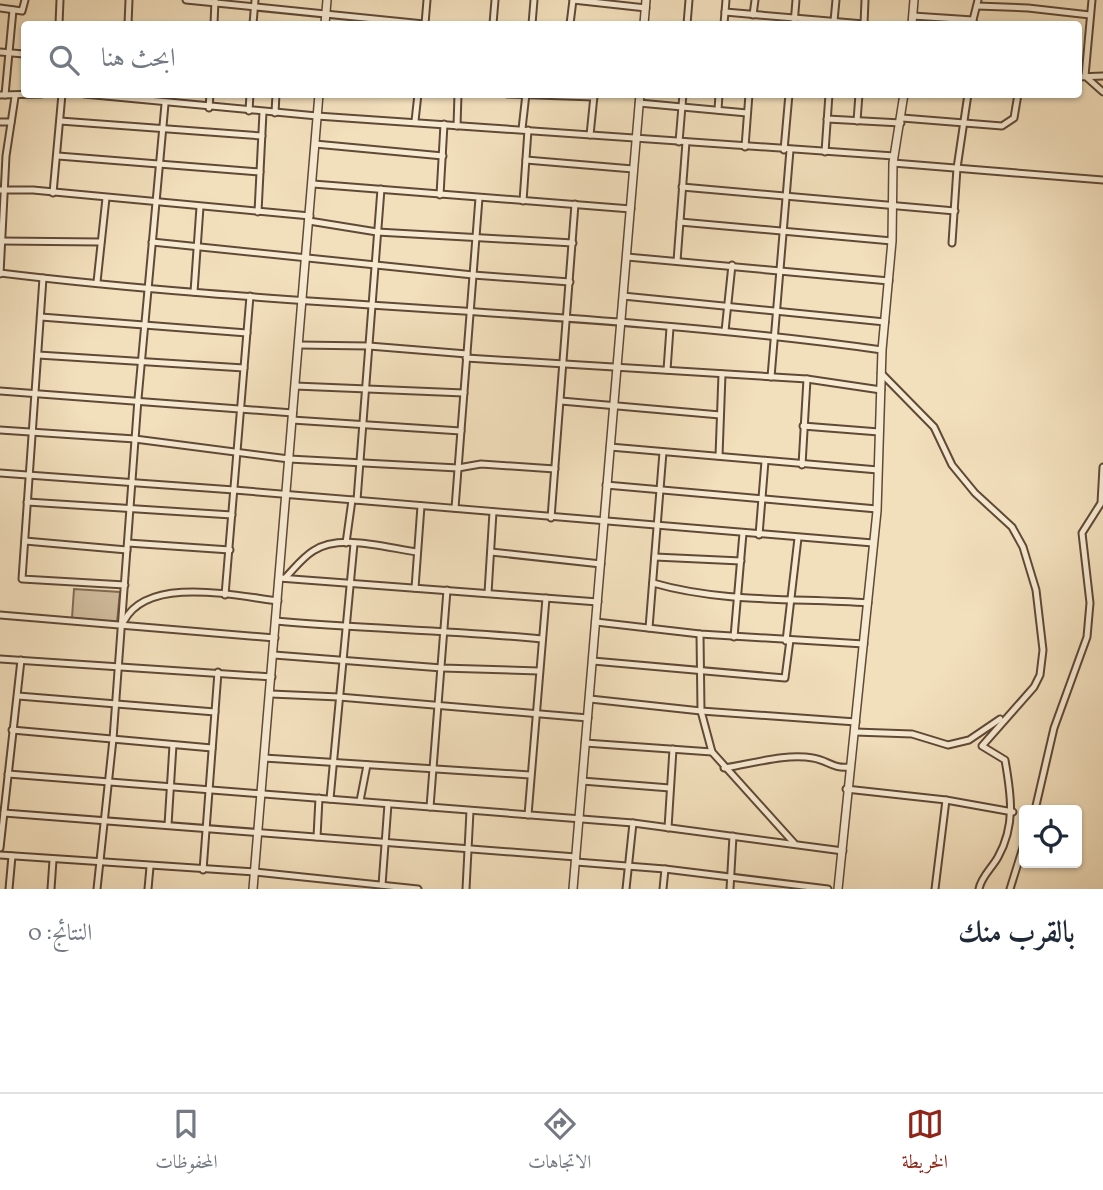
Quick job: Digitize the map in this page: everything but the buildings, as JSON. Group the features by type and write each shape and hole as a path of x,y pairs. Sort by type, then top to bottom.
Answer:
{"street":[{"path":"0,8 22,11 25,0"},
{"path":"59,21 60,0"},
{"path":"128,21 130,0"},
{"path":"186,0 255,3 326,15 392,21"},
{"path":"325,21 327,0"},
{"path":"425,21 427,0"},
{"path":"493,21 495,0"},
{"path":"531,21 534,0"},
{"path":"570,21 573,0 646,4"},
{"path":"687,21 689,0"},
{"path":"724,21 726,0"},
{"path":"753,15 755,0"},
{"path":"794,21 796,0"},
{"path":"834,21 836,0"},
{"path":"864,21 865,0"},
{"path":"912,21 914,0"},
{"path":"1028,0 1028,8"},
{"path":"1082,77 1092,0"},
{"path":"214,21 215,1"},
{"path":"253,21 255,3"},
{"path":"973,21 977,3 1090,15"},
{"path":"13,10 2,95 21,96"},
{"path":"725,12 788,21"},
{"path":"913,16 963,21"},
{"path":"1082,39 1088,40"},
{"path":"0,52 21,54"},
{"path":"1082,77 1103,76"},
{"path":"1082,77 1103,92"},
{"path":"15,97 3,155 0,273 303,301 471,311 774,335 882,350"},
{"path":"53,193 62,98"},
{"path":"134,98 209,108 825,152 957,168 1103,180"},
{"path":"209,108 210,98"},
{"path":"249,111 250,98"},
{"path":"275,113 276,98"},
{"path":"253,889 282,578 285,495 319,98"},
{"path":"415,121 418,98"},
{"path":"457,126 458,98"},
{"path":"523,201 526,98"},
{"path":"590,135 594,98"},
{"path":"677,261 682,187 682,98"},
{"path":"718,110 719,98"},
{"path":"745,147 749,98"},
{"path":"771,377 787,195 789,98"},
{"path":"825,152 829,98"},
{"path":"857,121 859,98"},
{"path":"838,889 846,789 855,732 877,509 882,350 892,241 893,160 904,98"},
{"path":"952,243 957,168 967,98"},
{"path":"827,119 998,126 1009,123 1016,115 1018,98"},
{"path":"573,889 639,99 747,113"},
{"path":"97,889 113,739 141,360 165,104"},
{"path":"258,212 263,112"},
{"path":"60,121 262,136"},
{"path":"0,122 11,122"},
{"path":"440,195 444,124"},
{"path":"316,144 443,156"},
{"path":"58,156 260,172"},
{"path":"526,160 633,169"},
{"path":"313,184 631,209"},
{"path":"682,187 891,203 956,211"},
{"path":"346,543 359,463 381,189"},
{"path":"2,191 53,193 258,212 377,232 573,243"},
{"path":"97,282 106,198"},
{"path":"455,508 479,198"},
{"path":"551,517 575,204"},
{"path":"194,292 200,207"},
{"path":"680,222 892,241"},
{"path":"1,242 101,242"},
{"path":"152,242 306,256 375,266 570,282"},
{"path":"626,257 889,281"},
{"path":"725,331 732,265"},
{"path":"43,278 22,579 125,585"},
{"path":"225,595 250,296"},
{"path":"623,296 728,304 885,322"},
{"path":"41,317 247,333"},
{"path":"667,370 670,327"},
{"path":"299,345 369,346 564,365 807,379 881,390"},
{"path":"38,355 244,368"},
{"path":"855,732 912,734 948,745 969,740 988,729 1034,687 1040,674 1043,650 1036,590 1023,547 1005,518 975,493 952,465 934,428 881,373"},
{"path":"719,457 722,374"},
{"path":"802,465 807,379"},
{"path":"295,386 464,393"},
{"path":"0,391 138,399 362,425 461,430"},
{"path":"561,401 720,415"},
{"path":"803,426 879,432"},
{"path":"0,430 135,439 289,459 458,468 481,464 555,469"},
{"path":"610,447 878,470"},
{"path":"649,628 663,452"},
{"path":"759,535 765,461"},
{"path":"1036,805 1054,728 1087,637 1090,603 1082,534 1101,503 1103,467"},
{"path":"0,473 873,543"},
{"path":"606,485 877,509"},
{"path":"27,502 232,515"},
{"path":"415,588 421,506"},
{"path":"488,593 493,512"},
{"path":"734,637 743,534"},
{"path":"593,661 700,669 733,676 785,678 798,538"},
{"path":"24,541 230,550"},
{"path":"282,578 313,551 328,544 346,543 417,552"},
{"path":"331,799 354,544"},
{"path":"491,552 601,564"},
{"path":"655,557 741,561"},
{"path":"282,578 598,602"},
{"path":"653,583 686,592 739,597 868,603"},
{"path":"429,807 447,590"},
{"path":"122,625 128,612 170,591 278,601"},
{"path":"528,816 546,598"},
{"path":"0,615 275,638"},
{"path":"276,621 345,627 444,629 542,639"},
{"path":"596,622 700,635 864,643"},
{"path":"700,635 701,711 712,752 794,843"},
{"path":"274,655 442,668 540,671"},
{"path":"0,659 272,677"},
{"path":"0,848 21,660"},
{"path":"203,870 218,672"},
{"path":"271,694 339,697 588,718"},
{"path":"18,696 215,712"},
{"path":"590,699 701,711 856,722"},
{"path":"979,889 980,880 990,872 1004,848 1013,812 1005,760 982,746 1015,706"},
{"path":"12,730 212,748"},
{"path":"585,743 712,752"},
{"path":"168,825 173,745"},
{"path":"668,828 673,749"},
{"path":"724,768 803,757 819,760 835,768 849,767"},
{"path":"264,758 530,775"},
{"path":"360,801 367,765"},
{"path":"8,774 633,823 842,850"},
{"path":"582,781 670,788"},
{"path":"846,789 946,800 1013,812"},
{"path":"317,837 319,798"},
{"path":"935,889 946,800"},
{"path":"382,885 388,804"},
{"path":"466,889 470,811"},
{"path":"4,813 468,848 828,889"},
{"path":"626,889 633,823"},
{"path":"730,889 733,836"},
{"path":"0,855 255,872 418,889"},
{"path":"9,889 12,856"},
{"path":"51,889 53,860"},
{"path":"1010,889 1019,860"},
{"path":"148,889 150,867"},
{"path":"663,889 665,869"},
{"path":"298,889 299,878"}],"shaded area":[{"path":"74,589 120,592 117,622 72,618"}]}
